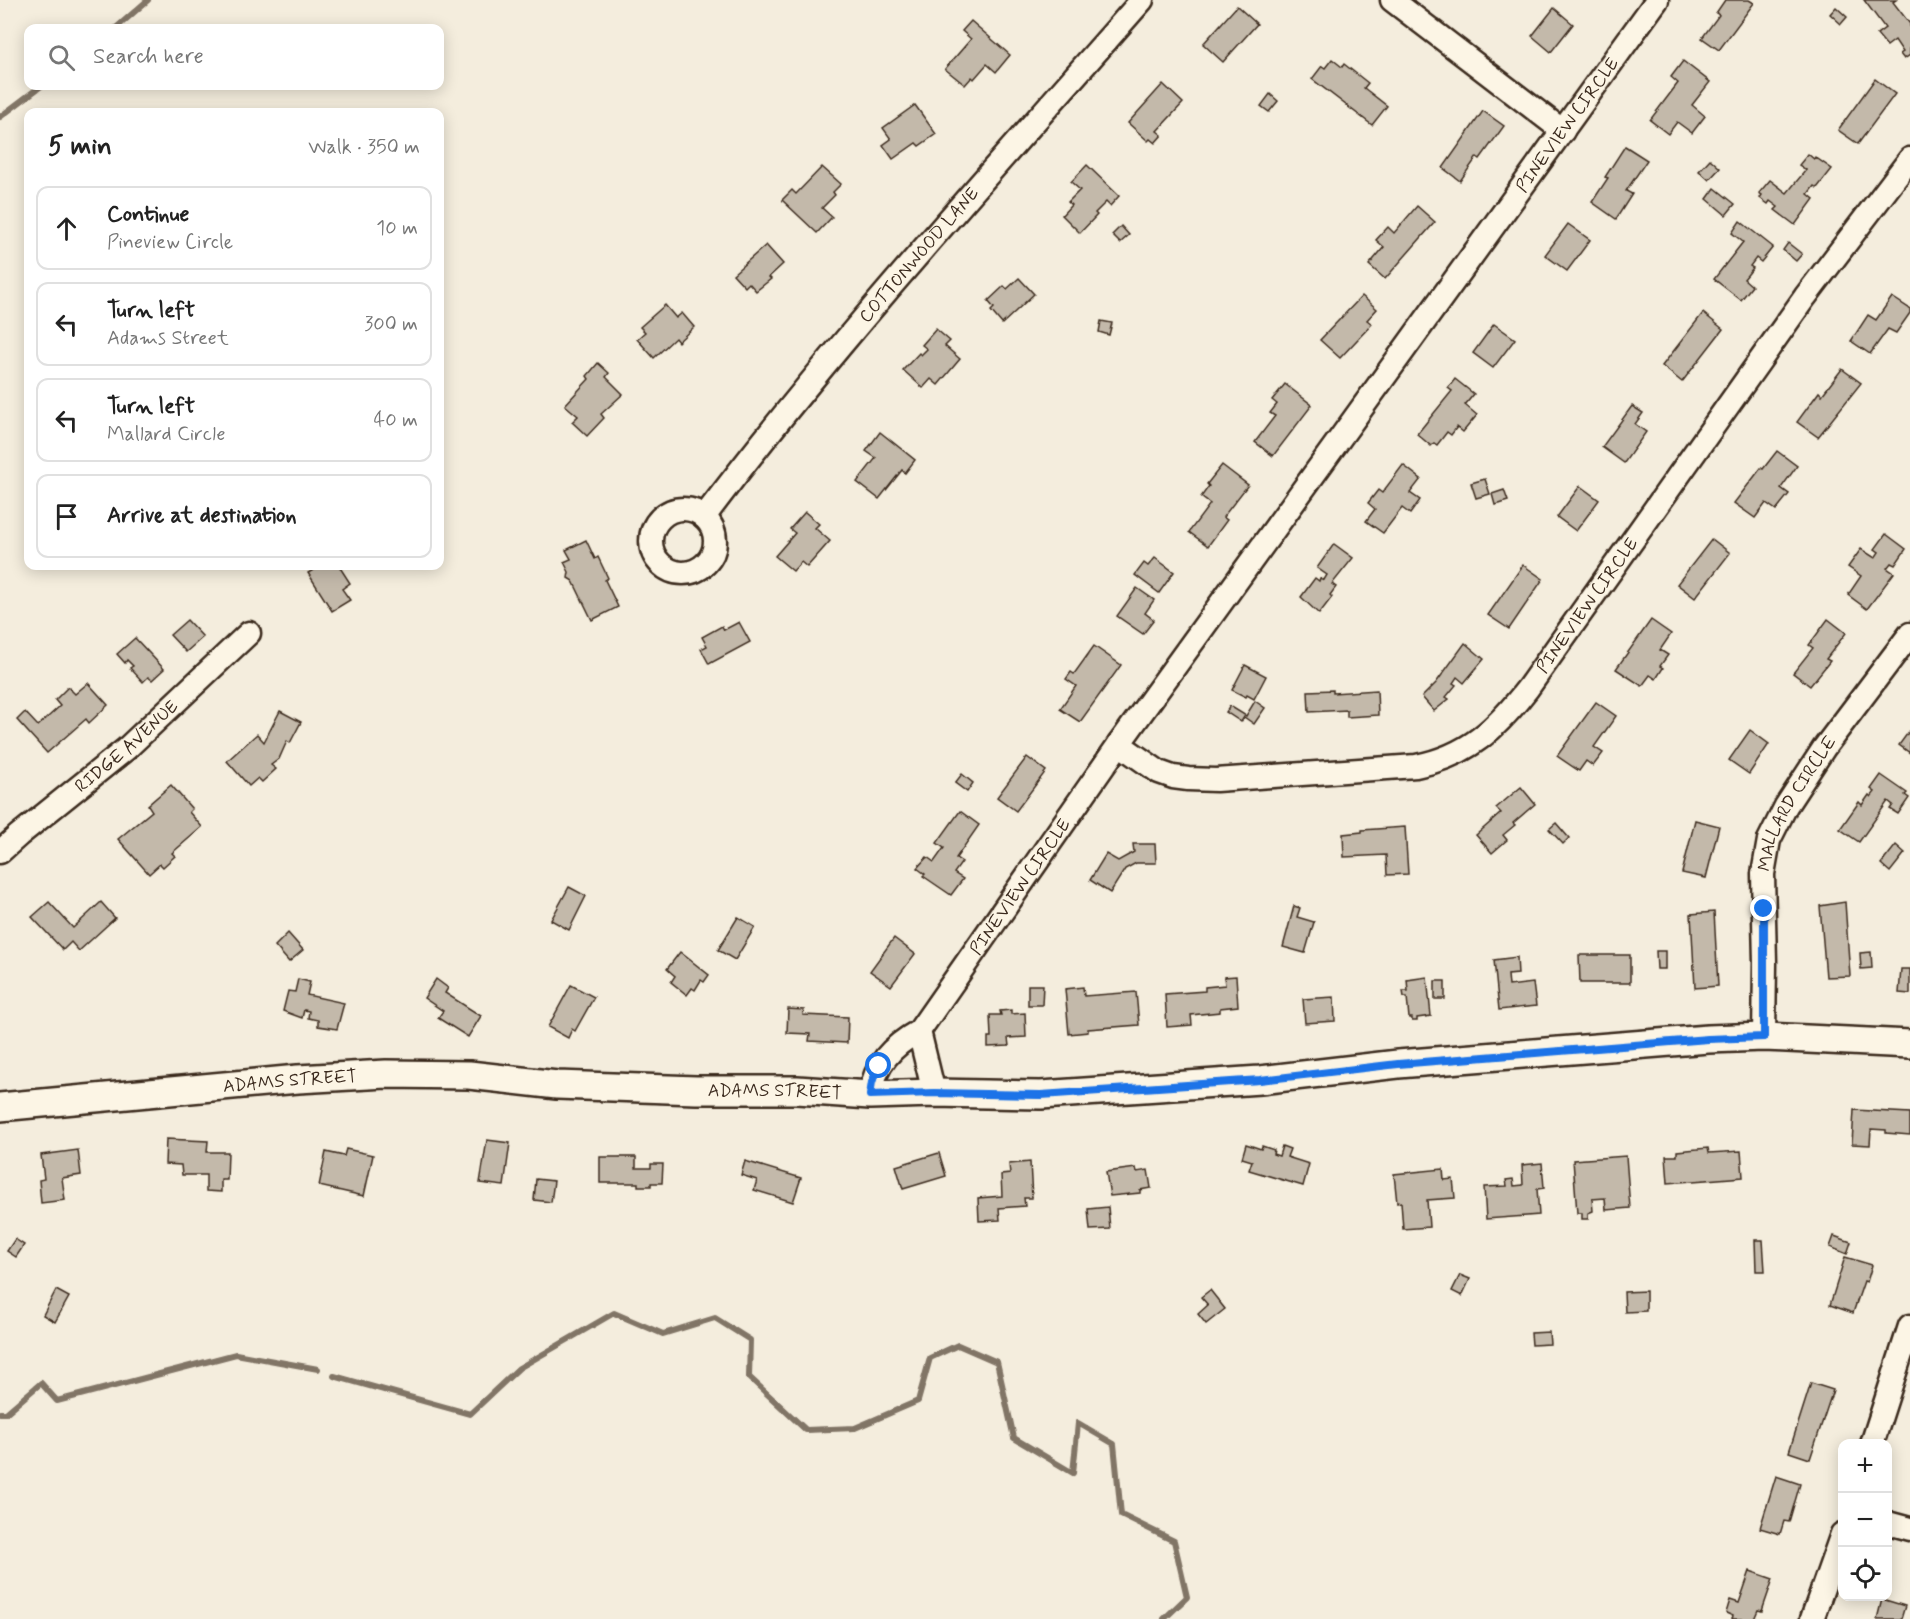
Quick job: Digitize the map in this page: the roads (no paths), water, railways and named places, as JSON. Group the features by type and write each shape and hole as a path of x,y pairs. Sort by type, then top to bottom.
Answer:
{"street":[{"name":"COTTONWOOD LANE","path":"704,517 746,461 826,363 1142,0"},
{"path":"1392,0 1563,130"},
{"name":"PINEVIEW CIRCLE","path":"870,1095 872,1082 879,1066 898,1043 919,1031 1119,744 1657,0"},
{"name":"PINEVIEW CIRCLE","path":"1119,744 1159,772 1173,777 1216,780 1416,766 1434,763 1477,742 1502,721 1528,688 1805,297 1910,159"},
{"name":"RIDGE AVENUE","path":"0,852 19,834 126,749 249,633"},
{"name":"MALLARD CIRCLE","path":"1764,1037 1766,963 1763,874 1769,840 1786,806 1818,756 1910,634"},
{"path":"919,1031 934,1093"},
{"name":"ADAMS STREET","path":"0,1107 298,1079 386,1074 469,1075 557,1085 696,1090 797,1090 870,1095 934,1093 1041,1095 1260,1080 1398,1064 1708,1039 1764,1037 1910,1044"},
{"path":"1873,1439 1910,1326"},
{"path":"1892,1524 1910,1529"},
{"path":"1812,1619 1838,1545"}],"waterway":[{"path":"121,24 148,0"},
{"path":"0,117 36,90"},
{"path":"334,1376 470,1414 519,1368 614,1313 663,1334 715,1318 750,1340 749,1377 806,1430 855,1428 918,1401 930,1358 958,1345 997,1362 1014,1438 1073,1473 1078,1423 1114,1444 1121,1515 1174,1541 1187,1597 1164,1619"},
{"path":"0,1413 6,1413 41,1383 57,1401 236,1354 318,1369"}]}
